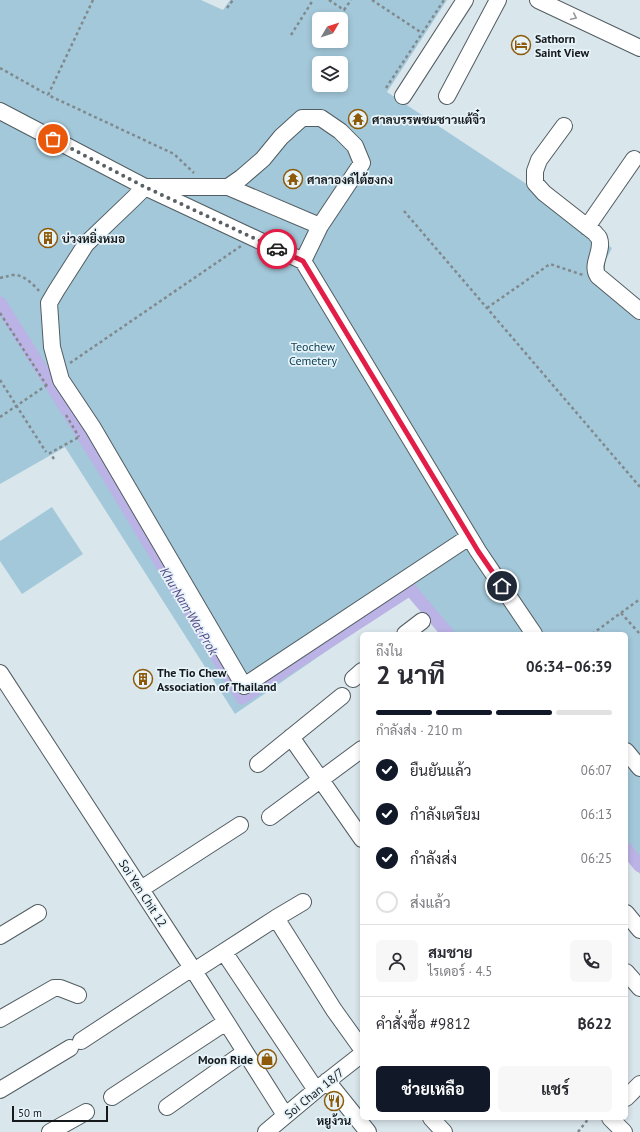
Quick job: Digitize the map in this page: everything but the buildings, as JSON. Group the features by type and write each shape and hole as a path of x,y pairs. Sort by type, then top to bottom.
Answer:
{"street":[{"path":"403,96 465,0"},
{"path":"447,96 498,0"},
{"path":"538,0 640,48"},
{"path":"0,111 145,187 303,261 470,537 533,632"},
{"path":"228,187 263,159 281,137 302,118 321,118 340,131 355,146 362,164 320,226 303,261"},
{"path":"564,126 539,160 535,171 535,183 544,193 595,233 599,238 600,245 595,272 640,311"},
{"path":"587,228 634,159"},
{"path":"320,226 228,187 145,187 86,244 49,303 52,347 60,380 93,428 244,686 470,537"},
{"path":"408,632 422,621"},
{"name":"Soi Yen Chit 12","path":"0,673 193,969 285,1115"},
{"path":"258,764 342,696"},
{"path":"291,737 360,836"},
{"path":"270,817 360,751"},
{"path":"628,753 640,768"},
{"path":"141,889 240,825"},
{"path":"0,1090 42,1066 193,969 224,952 303,902"},
{"path":"0,936 38,914"},
{"path":"628,915 640,930"},
{"path":"276,918 334,1010 360,1046"},
{"path":"224,952 321,1085 368,1132"},
{"path":"628,974 640,988"},
{"path":"0,1019 54,988 60,988 78,994"},
{"path":"112,1097 226,1022"},
{"path":"167,1107 245,1052"},
{"name":"Soi Chan 18/7","path":"266,1132 321,1085 360,1056"},
{"path":"628,1096 640,1084"},
{"path":"50,1132 86,1112"},
{"path":"433,1120 444,1132"},
{"path":"612,1120 624,1132"}],"path":[{"path":"48,95 93,0"},
{"path":"227,8 233,0"},
{"path":"291,35 313,0"},
{"path":"329,0 344,10 351,0"},
{"path":"372,0 422,32"},
{"path":"386,88 444,0"},
{"path":"0,68 48,95 174,154 208,187"},
{"path":"404,212 640,488"},
{"path":"58,371 253,238"},
{"path":"487,308 550,264 586,276"},
{"path":"0,278 13,275 30,281 49,303"},
{"path":"0,313 51,392"},
{"path":"0,380 46,452"},
{"path":"0,416 46,385"},
{"path":"54,459 50,453 79,437 63,411"},
{"path":"595,632 640,599"},
{"path":"621,613 640,634"},
{"path":"578,1132 587,1120"}],"green space":[{"name":"Teochew Cemetery","path":"0,0 201,0 223,10 230,0 447,0 387,92 537,191 612,248 596,279 640,317 640,874 628,859 628,632 439,632 408,595 235,714 65,447 0,484"},
{"path":"52,507 83,554 22,594 0,561 0,541"}],"waterway":[{"name":"Khu Nam Wat Prok","path":"0,303 112,482 242,698 410,589 446,632"},
{"name":"Khu Nam Wat Prok","path":"628,851 640,866"}],"way so far":[{"path":"53,139 145,187 277,249"}],"place":[{"name":"Sathorn Saint View","path":"521,45"},
{"name":"ศาลบรรพชนชาวแต้จิ๋ว","path":"358,119"},
{"name":"ศาลาองค์ไต้ฮงกง","path":"293,179"},
{"name":"บ่วงหยิ่งหมอ","path":"48,238"},
{"name":"The Tio Chew Association of Thailand","path":"143,679"},
{"name":"Moon Ride","path":"267,1059"},
{"name":"หยูง้วน","path":"334,1101"}],"route":[{"path":"277,249 303,261 478,551 502,586"}]}
